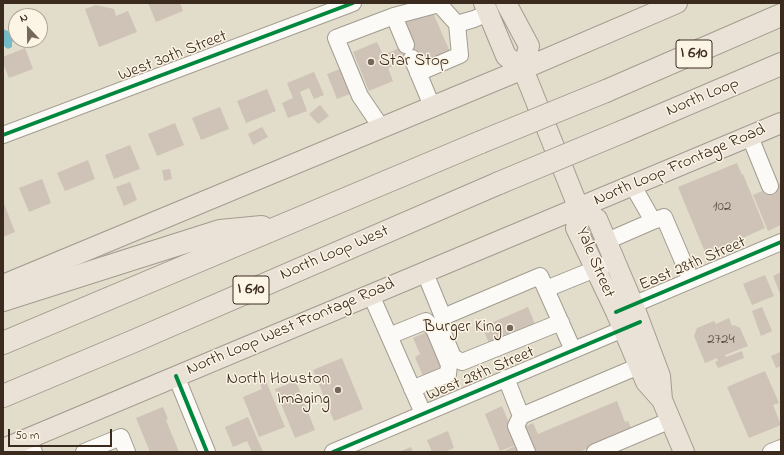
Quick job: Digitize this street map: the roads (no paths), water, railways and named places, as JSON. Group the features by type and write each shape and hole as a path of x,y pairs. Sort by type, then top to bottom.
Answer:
{"highway":[{"name":"I 610","path":"3,343 606,91 781,15"},
{"name":"North Loop","path":"624,131 781,64"},
{"name":"North Loop West","path":"3,396 499,183 624,131"},
{"path":"3,300 220,231 283,225"},
{"path":"3,409 134,341"}],"main road":[{"path":"506,3 529,46 523,69"},
{"path":"3,285 523,69 677,3"},
{"path":"486,8 506,56 523,69"},
{"name":"Yale Street","path":"523,69 579,208 576,228 595,269 628,317 660,376 662,400"},
{"name":"North Loop Frontage Road","path":"579,208 781,123"},
{"name":"Yale Street","path":"579,208 597,219 607,241 615,261 639,366 646,382 662,400 684,452"},
{"name":"North Loop West Frontage Road","path":"3,449 31,445 176,376 579,208"}],"street":[{"name":"West 30th Street","path":"3,136 353,3"},
{"path":"381,127 360,96 336,38 397,11 439,4 457,24 460,55 418,72"},
{"path":"457,24 474,19 486,8"},
{"path":"397,11 409,51 432,106"},
{"path":"750,137 770,186"},
{"path":"633,186 653,221"},
{"path":"607,241 664,217 692,280"},
{"name":"East 28th Street","path":"628,317 692,280 781,242"},
{"path":"546,289 615,261"},
{"path":"425,273 443,317 443,333 453,356 462,362 561,322"},
{"path":"443,317 540,276 573,350"},
{"path":"371,295 423,413"},
{"name":"West 28th Street","path":"333,452 573,350 628,317"},
{"path":"390,336 426,321 434,329 449,365 448,374 412,389"},
{"path":"527,452 516,426 522,416 639,366"},
{"path":"176,376 207,452"},
{"path":"506,378 522,416"},
{"path":"595,452 671,420"},
{"path":"84,452 121,437 127,452"},
{"path":"771,452 781,448"}],"water":[{"path":"3,29 8,31 8,48 10,48 8,49 5,47 3,43"}],"place":[{"name":"Star Stop","path":"371,62"},
{"name":"Burger King","path":"510,328"},
{"name":"North Houston Imaging","path":"338,390"}]}
